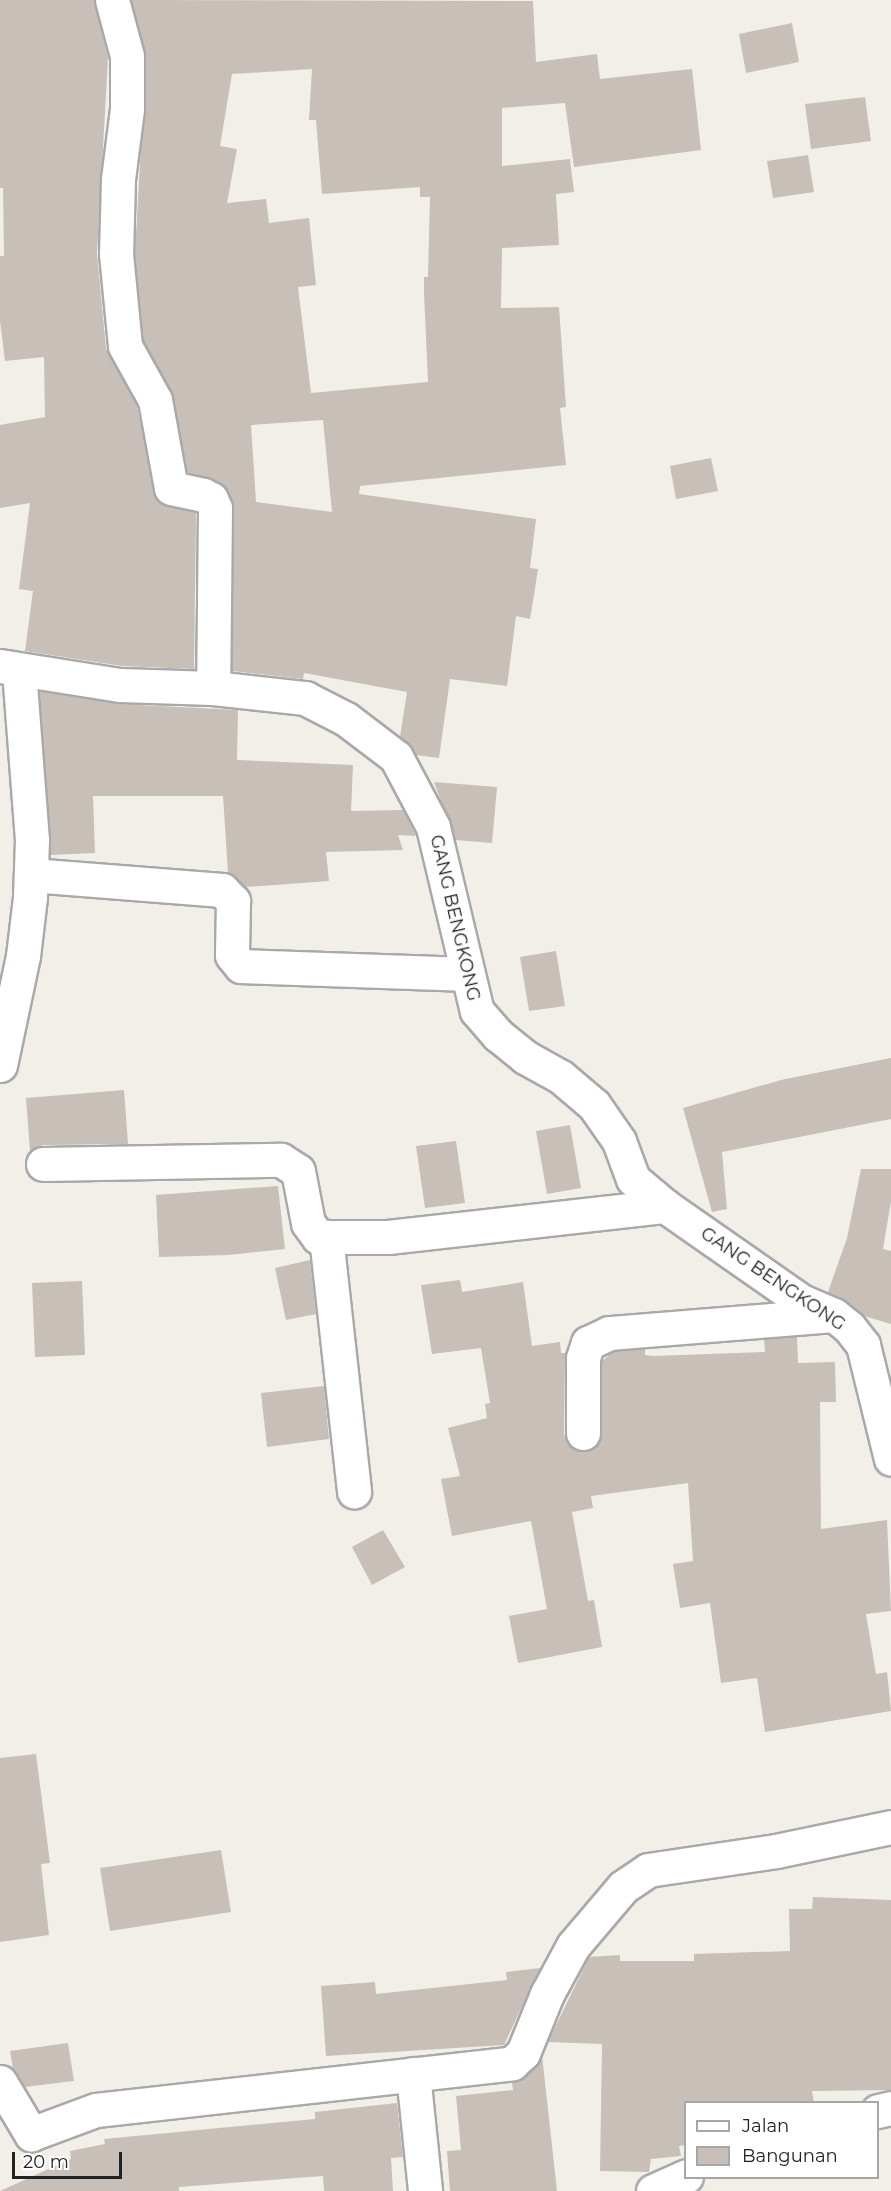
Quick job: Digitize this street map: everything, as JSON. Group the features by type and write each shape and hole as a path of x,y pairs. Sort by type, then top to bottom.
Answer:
{"street":[{"path":"112,0 126,56 127,109 118,179 116,254 125,346 155,400 171,488 203,495 211,499 215,508 213,688"},
{"path":"0,1065 23,956 32,840 10,668"},
{"name":"GANG BENGKONG","path":"10,668 120,685 213,688 305,698 346,719 396,757 433,827 466,974 477,1011 498,1035 525,1057 561,1077 594,1106 619,1141 633,1179 665,1206 801,1301 834,1315 863,1345 874,1381 891,1459"},
{"path":"31,875 222,890 232,901 232,955 241,966 466,974"},
{"path":"43,1164 281,1160 298,1171 308,1223 318,1237 388,1237 665,1206"},
{"path":"326,1237 354,1491"},
{"path":"583,1433 583,1358 588,1343 609,1333 834,1315"},
{"path":"874,1381 891,1351"},
{"path":"0,2082 31,2134 96,2110 512,2063 523,2053 547,1994 573,1946 623,1887 648,1870 776,1851 891,1827"},
{"path":"413,2074 425,2191"},
{"path":"653,2191 684,2177"}],"building":[{"path":"0,0 94,0 108,58 97,254 106,348 137,406 157,500 196,513 194,669 122,666 25,651 33,591 19,589 30,503 0,508 0,425 45,417 44,357 5,361 0,321 0,256 4,256 3,188 0,188"},
{"path":"131,0 533,1 536,62 597,54 600,79 692,69 701,150 574,167 565,103 502,108 502,166 570,159 574,192 556,194 559,245 502,248 501,308 559,307 566,407 560,408 566,465 360,486 359,494 536,519 530,568 538,569 530,619 516,616 507,686 450,679 439,758 416,755 400,737 407,692 304,673 303,679 232,671 232,501 219,482 187,472 173,396 143,340 135,253 146,56","holes":["312,69 309,120 316,120 322,194 420,187 420,197 430,197 428,277 424,277 428,382 311,393 298,287 316,285 309,218 269,223 266,199 227,203 237,149 220,146 232,74","323,420 332,512 256,502 251,425"]},
{"path":"792,23 799,62 746,73 739,34"},
{"path":"865,97 871,141 811,149 805,104"},
{"path":"808,155 814,192 773,198 767,161"},
{"path":"711,458 718,491 676,499 670,466"},
{"path":"39,691 119,704 238,710 237,760 353,765 351,811 403,810 416,836 398,835 403,850 326,852 329,881 246,887 228,873 223,796 93,796 95,853 50,855"},
{"path":"434,782 497,787 492,843 455,840"},
{"path":"556,951 565,1006 529,1011 520,957"},
{"path":"891,1058 891,1119 722,1152 727,1209 712,1212 683,1108 781,1080"},
{"path":"124,1090 128,1144 43,1145 30,1151 26,1098"},
{"path":"570,1125 581,1188 547,1194 536,1131"},
{"path":"456,1141 465,1203 425,1208 416,1146"},
{"path":"861,1169 891,1169 891,1201 883,1249 891,1251 891,1324 864,1316 828,1292 847,1238"},
{"path":"278,1186 285,1249 228,1255 159,1257 156,1195"},
{"path":"310,1260 316,1314 286,1320 275,1268"},
{"path":"460,1280 462,1292 523,1282 532,1346 560,1342 561,1353 565,1353 564,1434 567,1443 582,1452 599,1442 602,1361 614,1351 645,1349 645,1355 653,1356 765,1352 764,1339 797,1337 798,1363 835,1362 836,1402 820,1402 821,1529 887,1520 891,1611 866,1614 876,1674 887,1672 891,1711 765,1732 757,1678 721,1683 710,1603 680,1608 673,1564 693,1561 688,1483 591,1496 593,1508 572,1512 588,1601 594,1600 602,1647 518,1663 509,1616 547,1609 531,1521 452,1536 441,1479 460,1476 448,1428 487,1418 485,1404 490,1403 481,1348 432,1354 421,1285"},
{"path":"82,1281 85,1355 35,1357 32,1283"},
{"path":"324,1386 329,1439 267,1447 261,1393"},
{"path":"383,1530 405,1567 372,1585 352,1547"},
{"path":"36,1754 50,1863 41,1864 49,1935 0,1942 0,1758"},
{"path":"221,1850 231,1912 110,1931 100,1868"},
{"path":"813,1897 891,1900 891,2090 812,2091 814,2101 684,2101 684,2145 679,2146 681,2156 651,2159 649,2172 600,2171 602,2044 548,2042 589,1957 620,1955 620,1961 694,1961 694,1954 790,1951 789,1909 812,1909"},
{"path":"540,1968 504,2045 326,2056 321,1986 375,1982 376,1994 507,1980 506,1972"},
{"path":"68,2043 74,2081 25,2087 13,2069 10,2051"},
{"path":"542,2055 557,2191 450,2191 447,2151 461,2150 456,2096 513,2090 512,2082 525,2077"},
{"path":"397,2103 403,2157 391,2158 393,2191 324,2191 323,2176 179,2187 179,2191 0,2191 71,2159 70,2151 105,2144 104,2139 315,2119 315,2112"}]}
